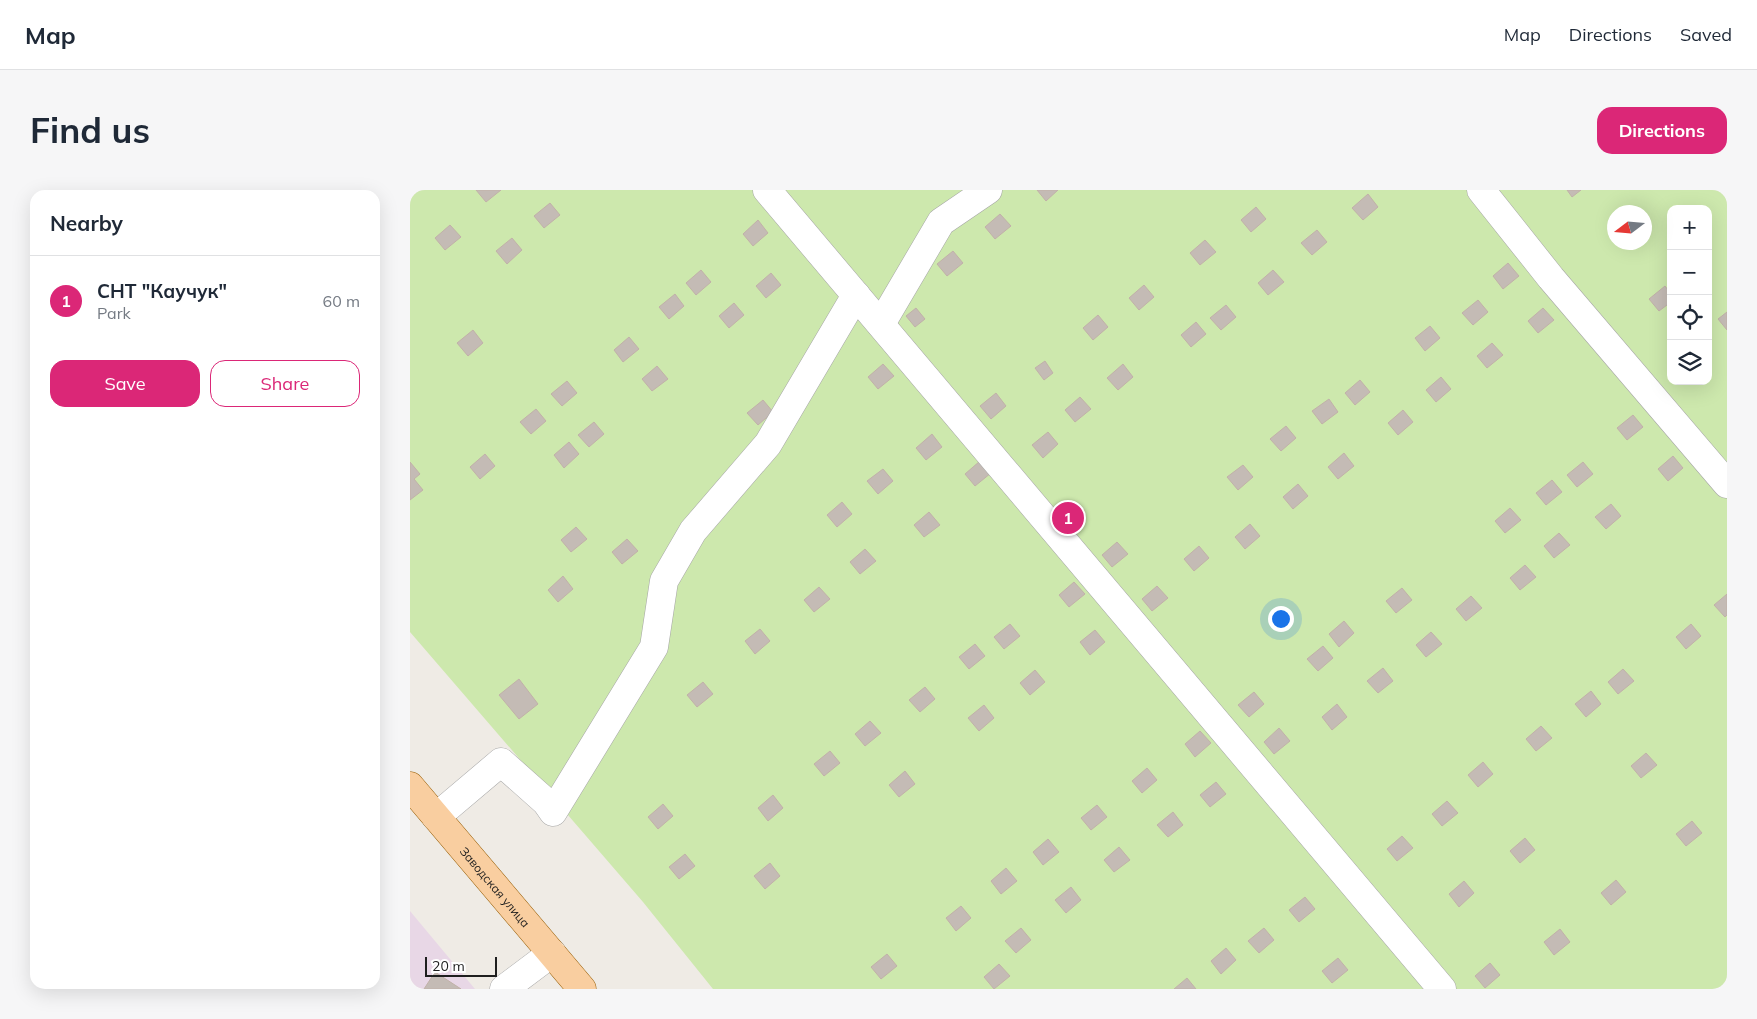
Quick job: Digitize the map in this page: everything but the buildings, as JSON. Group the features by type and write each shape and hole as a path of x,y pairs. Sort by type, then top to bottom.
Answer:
{"main road":[{"name":"Заводская улица","path":"410,786 582,989"}],"street":[{"path":"767,190 1442,989"},
{"path":"881,324 941,222 988,190"},
{"path":"1481,190 1551,278 1727,484"},
{"path":"436,817 501,762 546,802 553,812 654,647 664,581 693,531 768,444 856,295"},
{"path":"504,989 552,953"}],"shaded area":[{"path":"410,911 475,989 410,989"}],"green space":[{"path":"410,190 1727,190 1727,989 713,989 643,902 410,632"}],"place":[{"name":"СНТ \"Каучук\"","path":"1068,518"}]}
